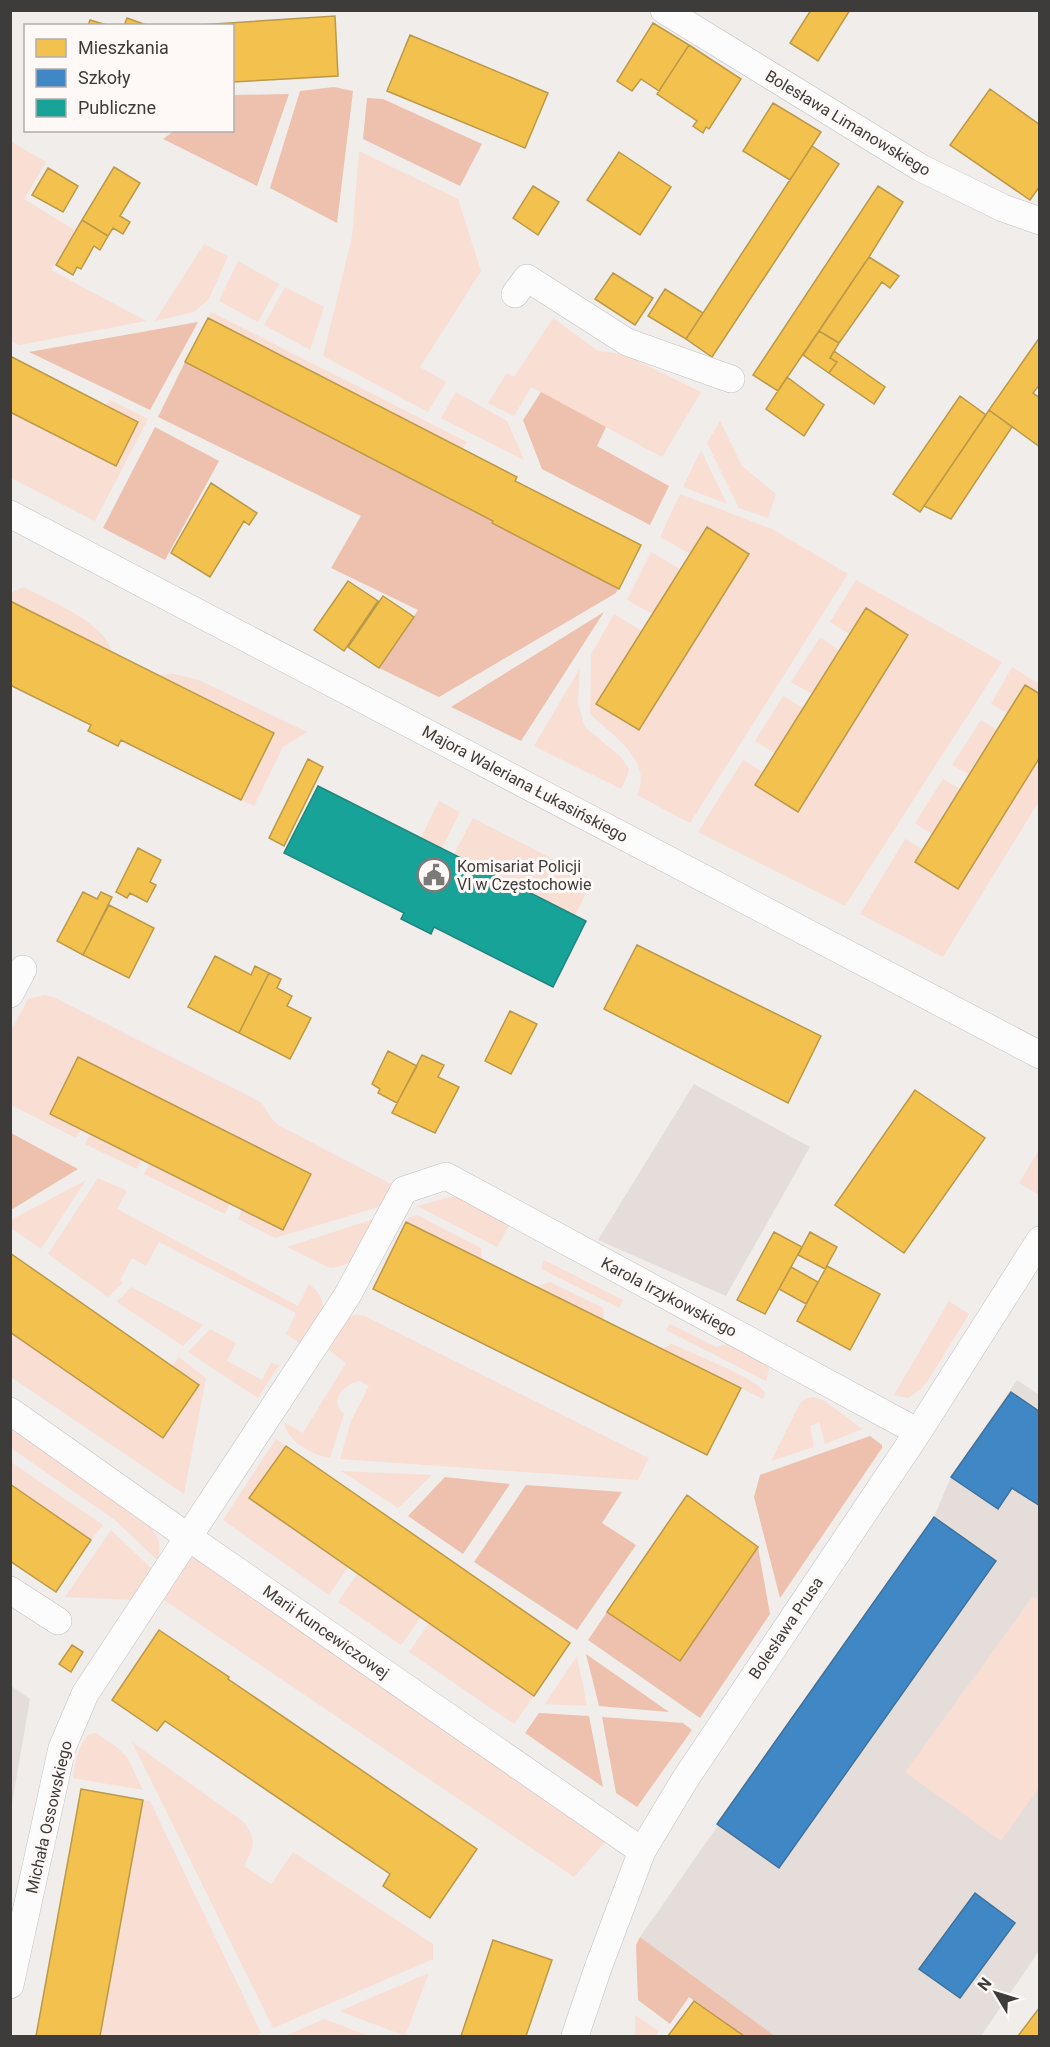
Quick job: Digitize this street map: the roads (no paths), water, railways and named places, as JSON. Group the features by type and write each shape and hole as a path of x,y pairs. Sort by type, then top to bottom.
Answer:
{"street":[{"name":"Bolesława Limanowskiego","path":"664,10 921,168 1003,208 1040,221"},
{"path":"515,294 527,278 627,342 731,379"},
{"name":"Majora Waleriana Łukasińskiego","path":"10,514 1040,1055"},
{"path":"10,994 23,969"},
{"name":"Karola Irzykowskiego","path":"419,1185 446,1176 918,1432"},
{"name":"Michała Ossowskiego","path":"10,1985 62,1748 85,1694 347,1296 404,1190 419,1185"},
{"name":"Bolesława Prusa","path":"575,2037 642,1851 684,1781 918,1432 1040,1240"},
{"name":"Marii Kuncewiczowej","path":"10,1411 642,1851"},
{"path":"10,1590 58,1621"}],"place":[{"name":"Komisariat Policji VI w Częstochowie","path":"434,875"}]}
